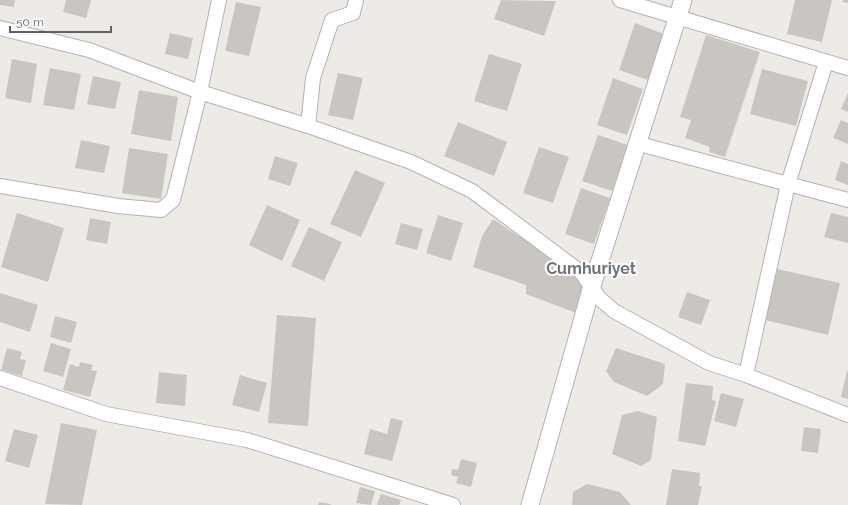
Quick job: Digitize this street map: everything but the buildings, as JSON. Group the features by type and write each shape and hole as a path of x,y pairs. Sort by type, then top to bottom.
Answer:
{"street":[{"path":"0,186 118,206 161,210 173,200 200,92 219,0"},
{"path":"308,126 312,78 332,20 353,13 356,0"},
{"path":"620,0 848,68"},
{"path":"542,505 595,292 647,146 681,19 683,0"},
{"path":"530,505 681,19 692,0"},
{"path":"0,28 89,50 200,92 308,126 412,162 472,191 582,273 595,292 614,311 709,363 746,375 848,415"},
{"path":"746,375 788,184 826,62"},
{"path":"647,146 848,200"},
{"path":"0,378 106,414 247,440 453,505"}],"district":[{"name":"Cumhuriyet","path":"591,268"}]}
